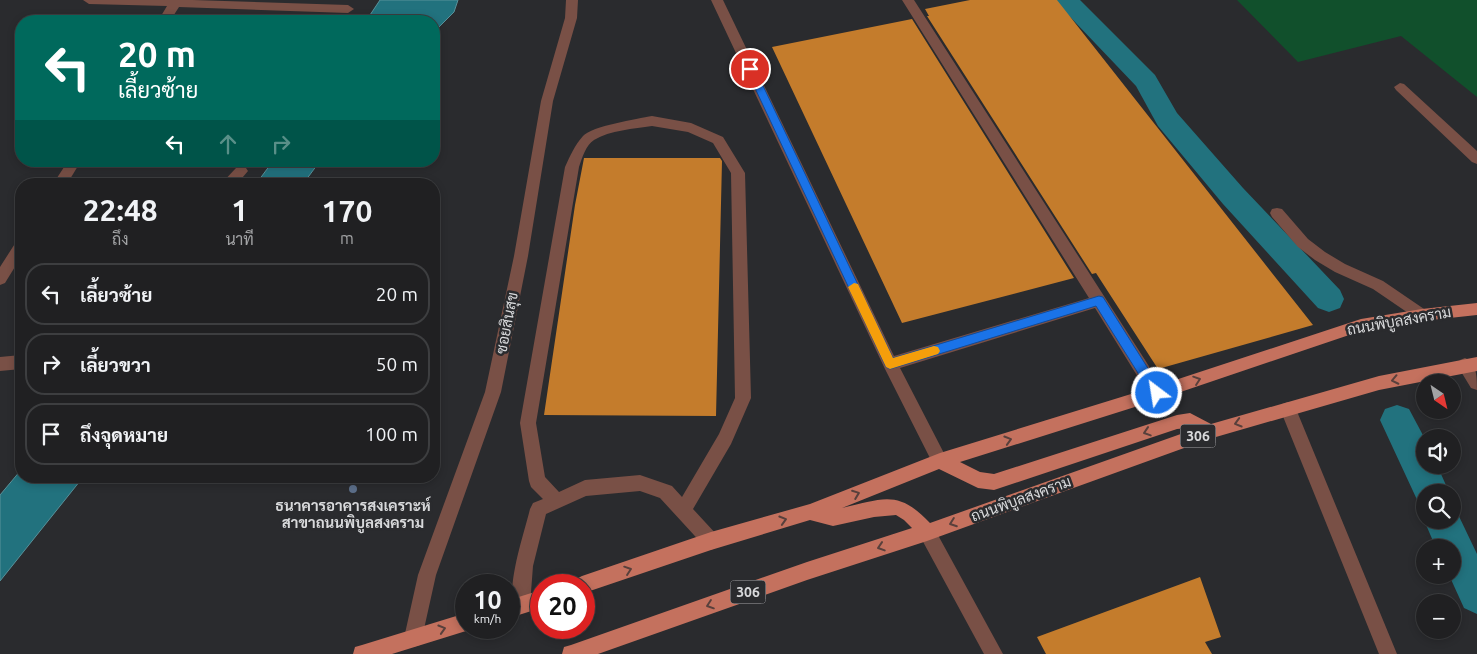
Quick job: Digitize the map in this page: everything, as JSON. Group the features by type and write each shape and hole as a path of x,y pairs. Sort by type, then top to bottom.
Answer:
{"main road":[{"name":"ถนนพิบูลสงคราม","path":"595,581 711,542 810,512 940,461 1157,393 1361,325 1422,314 1477,309"},
{"name":"ถนนพิบูลสงคราม","path":"571,654 807,571 927,532 1208,432 1380,383 1471,364"},
{"path":"940,461 978,480 994,482 1177,422 1190,420 1208,432"},
{"path":"810,512 834,518 874,509 897,508 910,514 927,532"},
{"path":"362,654 455,625"}],"street":[{"path":"89,0 177,1 348,9"},
{"name":"ซอยสินสุข","path":"413,638 427,576 493,392 521,256 547,100 571,18 572,0"},
{"path":"717,0 890,364 940,461"},
{"path":"908,0 1157,393"},
{"path":"168,15 177,1"},
{"path":"1400,87 1477,159"},
{"path":"556,501 537,481 528,423 572,167 578,152 589,137 612,129 652,121 692,128 718,140 738,173 742,398 724,439 683,510"},
{"path":"64,178 71,167"},
{"path":"234,178 241,171"},
{"path":"1276,213 1303,243 1320,256 1378,286 1422,314"},
{"path":"0,279 15,255"},
{"path":"890,364 1099,301"},
{"path":"0,364 15,363"},
{"path":"1471,364 1477,383"},
{"path":"1288,409 1388,654"},
{"path":"520,584 539,509 585,488 640,483 666,492 711,542"},
{"path":"927,532 994,654"}],"green space":[{"path":"1237,0 1477,0 1477,97 1401,36 1298,62"}],"water":[{"path":"380,0 458,0 454,12 440,26 440,15 370,15"},
{"path":"269,167 316,167 307,178 260,178"},
{"path":"15,477 15,483 78,483 0,581 0,495"}],"building":[{"path":"970,0 1057,0 1313,325 1158,369 1096,273 1092,274 927,16 929,16 925,9"},
{"path":"912,19 1074,278 902,323 772,47"},
{"path":"584,158 720,158 722,161 716,416 544,415 575,205"},
{"path":"1200,577 1221,637 1205,642 1212,654 1046,654 1037,637"}],"waterway":[{"path":"1066,0 1146,81 1167,119 1233,196 1329,299"},
{"path":"1397,420 1428,484"},
{"path":"1446,529 1477,595"}],"slow traffic":[{"path":"854,287 890,364 934,351"}],"place":[{"name":"ธนาคารอาคารสงเคราะห์ สาขาถนนพิบูลสงคราม","path":"353,489"}],"route":[{"path":"750,69 890,364 1099,301 1157,393"}]}
